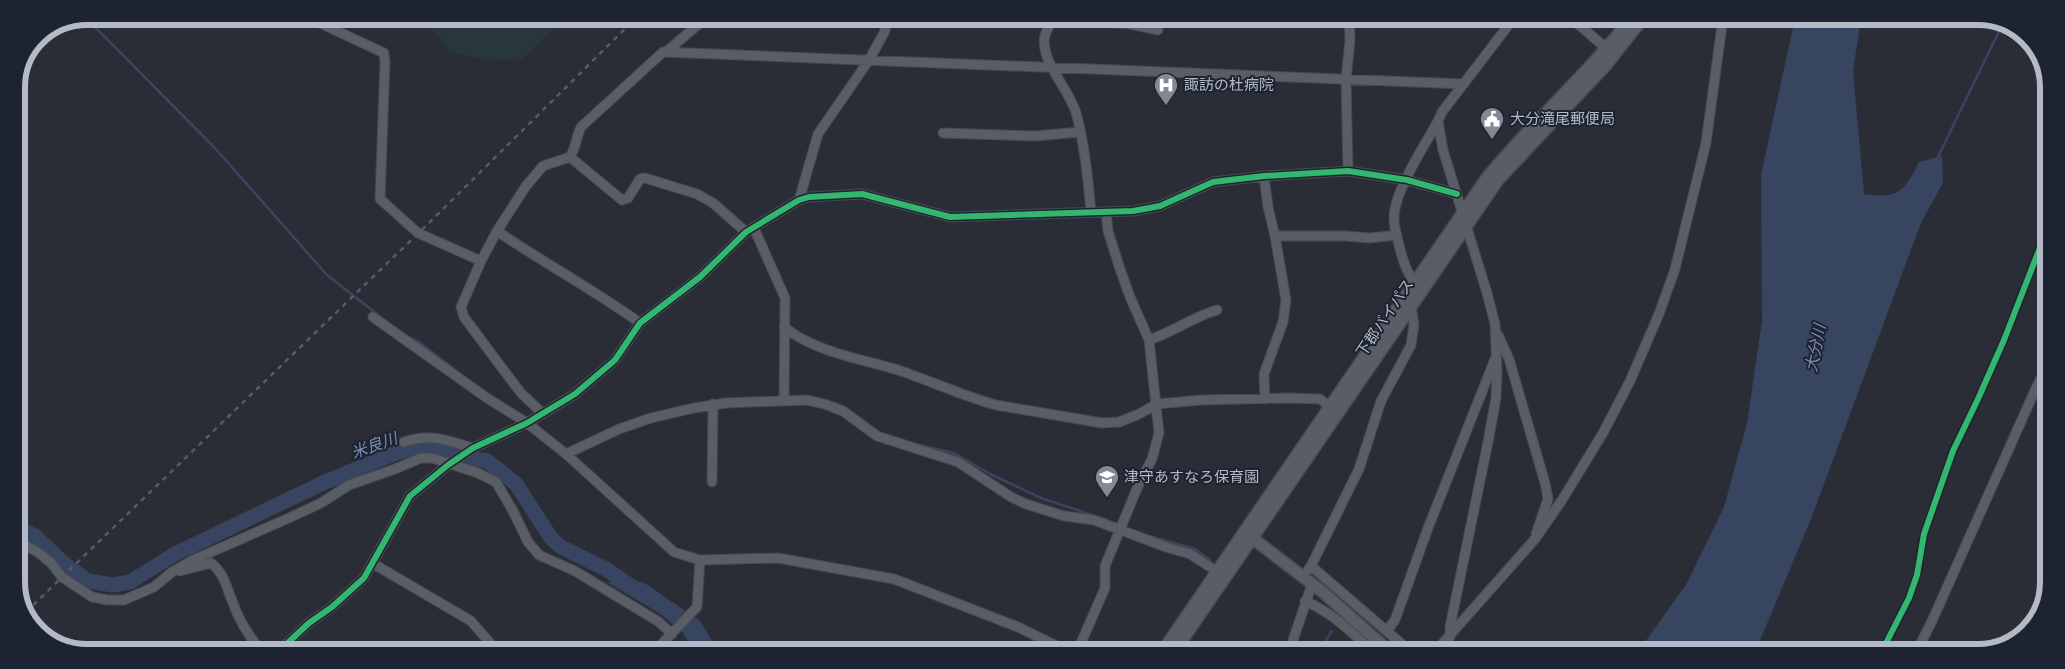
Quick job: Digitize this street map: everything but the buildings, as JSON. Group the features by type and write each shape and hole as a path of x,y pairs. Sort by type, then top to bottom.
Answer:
{"street":[{"path":"326,25 384,53 380,199 418,233 481,261"},
{"path":"543,414 521,393 464,317 461,307 496,231 526,186 542,166 570,157 575,150 578,134 586,122 663,52 666,52 698,25"},
{"path":"799,200 818,134 869,60 886,25"},
{"path":"1050,25 1045,35 1047,56 1071,99 1077,114 1091,212"},
{"path":"1135,25 1158,30"},
{"path":"1348,171 1346,79 1350,40 1349,25"},
{"path":"1419,287 1406,270 1394,219 1395,207 1406,180 1442,112 1509,25"},
{"path":"1579,25 1607,49"},
{"path":"1168,644 1221,574 1419,287 1463,213 1486,179 1509,151 1607,49 1626,25"},
{"name":"下郡バイパス","path":"1334,410 1411,307 1419,287 1466,226 1498,180 1606,65 1637,25"},
{"path":"1443,644 1535,539 1562,500 1630,381 1659,314 1675,269 1706,143 1723,25"},
{"path":"666,52 1464,84"},
{"path":"1438,121 1443,150 1488,293 1496,331 1497,354 1496,398 1450,627 1450,637"},
{"path":"944,132 1034,136 1080,132"},
{"path":"570,157 622,200 628,198 640,179 645,178 698,194 750,230 785,298 784,401"},
{"path":"287,644 364,578 410,496 472,448 527,424 575,394 615,360 640,323 700,277 750,230 799,200 809,197 862,194 950,217 1132,211 1160,206 1213,182 1264,176 1348,171 1406,180 1457,194"},
{"path":"1264,176 1286,300 1283,322 1264,374 1265,399"},
{"path":"1080,644 1105,588 1105,566 1156,446 1159,434 1149,340 1120,269 1108,231 1106,212"},
{"path":"496,231 640,323"},
{"path":"1275,236 1370,238 1397,235"},
{"path":"1303,576 1311,566 1360,469 1381,401 1411,345 1414,325 1411,307"},
{"path":"1149,340 1166,334 1200,315 1217,310"},
{"path":"373,318 527,424 566,454 674,552 700,560 778,558 894,580 1018,627 1053,644"},
{"path":"784,327 793,334 824,349 898,370 996,405 1102,423 1118,422 1137,415 1156,404 1201,400 1320,399 1334,410"},
{"path":"1496,331 1509,359 1545,483 1548,499 1537,526 1535,539"},
{"path":"1387,631 1395,620 1428,528 1497,354"},
{"path":"1920,644 2040,380"},
{"path":"566,454 619,429 651,418 713,404 807,400 843,411 877,436 958,462 1011,497 1026,504 1064,516 1121,526 1190,554 1221,574"},
{"path":"712,482 713,404"},
{"path":"404,442 420,436 472,448"},
{"path":"25,545 51,563 62,577 92,597 124,600 154,587 172,572 214,550 270,527 349,485 421,458 440,460 448,465 478,473 496,482 528,542 539,555 575,571 659,622 672,634"},
{"path":"1248,535 1303,576 1381,644"},
{"path":"662,644 698,608 700,560"},
{"path":"172,572 211,563 219,569 227,584 232,603 248,634 256,644"},
{"path":"372,563 471,621 491,644"},
{"path":"1311,566 1402,644"},
{"path":"1179,644 1221,574"},
{"path":"1292,644 1312,584"},
{"path":"1305,601 1319,607 1337,620 1364,644"}],"shaded area":[{"path":"430,25 557,25 523,59 492,61 450,52"}],"water":[{"name":"大分川","path":"1793,25 1860,25 1853,71 1864,194 1885,195 1899,191 1909,180 1919,162 1942,156 1943,183 1921,223 1811,519 1758,644 1644,644 1687,583 1724,507 1747,423 1762,321 1761,175"},
{"path":"607,582 643,582 700,621 714,644 689,644 683,633 662,615"}],"waterway":[{"path":"93,25 215,148 327,275 386,321"},
{"path":"1936,161 2000,29"},
{"path":"402,333 419,342 453,368"},
{"path":"911,443 954,453 990,474 1041,498 1107,520"},
{"name":"米良川","path":"25,531 35,536 62,562 88,581 113,585 130,582 175,554 325,482 396,453 422,446 447,451 463,459 485,460 516,484 551,538 561,547 606,569 641,593"},
{"path":"1149,536 1195,549 1210,560"},
{"path":"1323,644 1332,631"}],"railway":[{"path":"31,607 434,218 629,25"}],"cycle path":[{"path":"286,644 364,578 410,496 448,465 473,448 527,423 575,394 615,360 640,323 700,277 746,232 799,200 809,197 862,194 950,217 1133,211 1160,206 1213,182 1264,176 1348,171 1407,180 1457,194"},
{"path":"1886,644 1909,598 1917,575 1924,534 1953,451 2004,340 2040,248"}],"place":[{"name":"諏訪の杜病院","path":"1166,106"},
{"name":"大分滝尾郵便局","path":"1492,140"},
{"name":"津守あすなろ保育園","path":"1107,498"}]}
